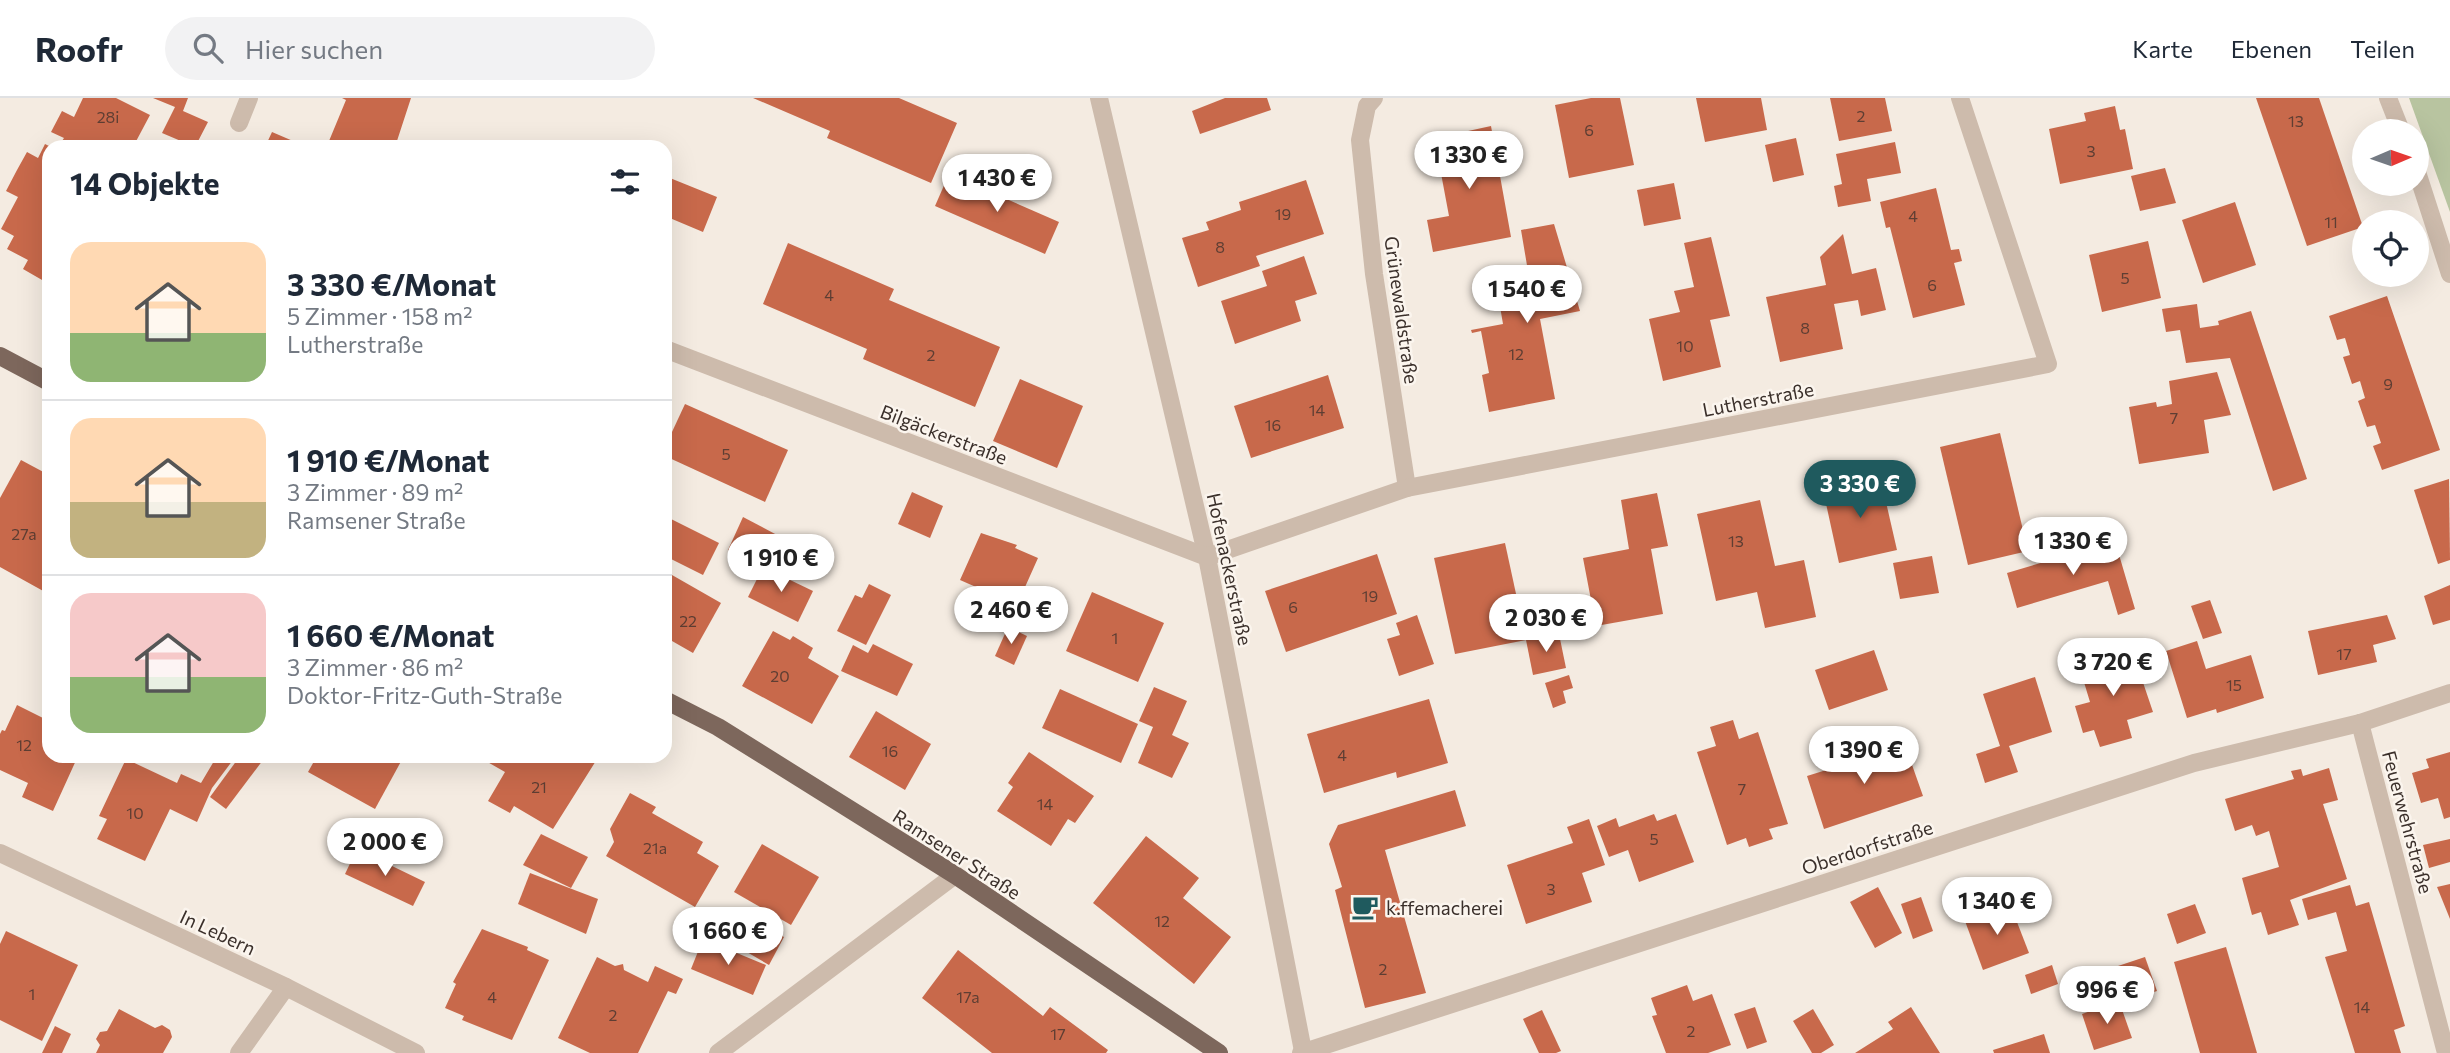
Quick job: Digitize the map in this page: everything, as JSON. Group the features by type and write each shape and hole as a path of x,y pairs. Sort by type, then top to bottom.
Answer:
{"main road":[{"path":"0,356 42,378"},
{"name":"Ramsener Straße","path":"672,703 718,727 955,875 1219,1053"}],"street":[{"path":"239,123 249,98"},
{"name":"Hofenackerstraße","path":"1099,98 1207,557 1302,1052"},
{"name":"Grünewaldstraße","path":"1374,98 1367,106 1360,140 1374,274 1407,488"},
{"name":"Lutherstraße","path":"1207,557 1407,488 2048,365 1960,98"},
{"path":"2388,98 2396,119"},
{"path":"2425,196 2450,274"},
{"name":"Bilgäckerstraße","path":"672,352 1207,557"},
{"name":"Oberdorfstraße","path":"1302,1052 2194,763 2360,723 2450,693"},
{"name":"Feuerwehrstraße","path":"2360,723 2446,1053"},
{"name":"In Lebern","path":"0,853 286,986 416,1053"},
{"path":"718,1053 955,875"},
{"path":"239,1053 286,986"}],"green space":[{"path":"2409,98 2450,98 2450,212 2429,154 2429,119 2417,119"}],"building":[{"path":"83,98 116,98 150,115 137,140 63,140 64,138 51,132 62,111 74,117"},
{"path":"153,98 188,98 183,111 208,122 199,140 178,140 162,133 175,107"},
{"path":"342,98 411,98 397,140 329,140 346,100"},
{"path":"753,98 899,98 957,123 931,183 827,138 830,131"},
{"path":"1225,98 1267,98 1271,110 1200,134 1192,111"},
{"path":"1591,98 1620,98 1634,165 1569,178 1555,105"},
{"path":"1696,98 1761,98 1767,130 1705,142"},
{"path":"1830,98 1885,98 1892,131 1839,141"},
{"path":"2256,98 2319,98 2357,210 2352,210 2352,231 2307,246"},
{"path":"2115,106 2120,130 2125,129 2133,169 2060,184 2049,129 2086,121 2084,113"},
{"path":"1491,126 1511,237 1433,252 1427,220 1449,216 1440,168 1432,169 1427,140"},
{"path":"272,132 291,140 268,140"},
{"path":"1796,138 1804,175 1773,182 1765,145"},
{"path":"1895,142 1901,173 1867,179 1871,201 1838,207 1834,186 1842,184 1836,154"},
{"path":"42,150 42,280 23,269 28,260 7,249 14,236 1,229 18,197 6,191 27,152 38,158"},
{"path":"2165,168 2176,203 2140,211 2131,176"},
{"path":"949,174 1059,222 1045,254 935,206"},
{"path":"672,179 717,197 703,232 672,219"},
{"path":"1306,180 1324,234 1256,256 1260,266 1198,287 1182,238 1209,230 1206,222 1241,210 1239,202"},
{"path":"1674,183 1681,219 1644,226 1637,190"},
{"path":"1936,188 1951,250 1959,249 1962,261 1954,263 1965,305 1913,318 1890,227 1886,228 1880,202"},
{"path":"2235,202 2256,265 2203,283 2182,220"},
{"path":"1554,224 1580,311 1540,319 1555,399 1489,412 1482,375 1489,373 1481,331 1472,333 1471,330 1503,324 1497,289 1530,283 1521,230"},
{"path":"1843,234 1852,274 1876,268 1886,310 1861,316 1858,300 1834,304 1843,349 1780,362 1766,297 1826,285 1820,257"},
{"path":"1711,237 1730,316 1710,320 1721,367 1663,381 1649,319 1680,312 1674,291 1694,287 1684,243"},
{"path":"2148,241 2161,298 2102,312 2089,255"},
{"path":"788,243 894,289 889,300 1000,347 975,407 863,359 867,349 763,304"},
{"path":"1304,256 1317,294 1295,301 1301,321 1235,344 1221,301 1267,286 1262,271"},
{"path":"2387,296 2440,450 2382,470 2373,446 2381,443 2375,425 2367,427 2358,401 2365,398 2360,381 2352,384 2343,357 2350,355 2345,338 2337,340 2329,316"},
{"path":"2197,304 2200,328 2219,325 2218,321 2251,311 2307,479 2273,491 2230,358 2186,363 2180,330 2166,332 2162,309"},
{"path":"2217,372 2231,415 2204,420 2209,453 2139,464 2129,407 2156,402 2157,407 2172,404 2169,381"},
{"path":"1328,375 1344,428 1251,458 1234,406"},
{"path":"1020,379 1083,406 1057,468 993,441"},
{"path":"685,404 788,450 765,502 672,459 672,432"},
{"path":"2000,433 2028,551 1968,565 1940,447"},
{"path":"21,460 42,471 42,590 0,567 0,498"},
{"path":"1880,476 1897,550 1839,563 1823,490"},
{"path":"2449,479 2450,560 2438,564 2414,490"},
{"path":"912,492 943,506 930,538 898,524"},
{"path":"1657,493 1668,546 1651,549 1663,614 1596,626 1583,558 1629,549 1621,500"},
{"path":"1760,500 1775,566 1804,560 1816,617 1765,628 1757,592 1716,601 1697,514"},
{"path":"743,517 777,535 763,567 728,550"},
{"path":"672,520 719,543 703,575 672,560"},
{"path":"981,533 1017,545 1015,548 1038,558 1017,605 960,580"},
{"path":"2115,541 2135,609 2118,615 2108,581 2017,608 2007,573"},
{"path":"1505,543 1526,640 1455,654 1434,558"},
{"path":"1377,554 1397,614 1286,652 1265,591"},
{"path":"1932,556 1939,593 1900,599 1893,563"},
{"path":"763,567 813,591 798,622 748,597"},
{"path":"672,575 721,603 693,653 672,641"},
{"path":"869,584 891,595 866,645 837,631 855,595 862,598"},
{"path":"2450,585 2450,620 2433,625 2424,596"},
{"path":"1092,592 1164,623 1138,682 1066,651"},
{"path":"2210,600 2222,633 2203,639 2191,606"},
{"path":"1417,615 1434,664 1399,676 1387,639 1400,635 1396,623"},
{"path":"2387,615 2396,639 2373,645 2377,662 2318,675 2308,631"},
{"path":"1008,627 1027,636 1014,665 995,656"},
{"path":"773,631 790,640 793,636 813,648 808,658 839,676 812,724 742,686"},
{"path":"1559,634 1566,668 1533,675 1526,640"},
{"path":"2197,641 2206,669 2251,655 2264,698 2217,713 2216,709 2187,718 2166,651"},
{"path":"873,644 913,664 897,696 841,671 853,645 868,653"},
{"path":"1874,650 1888,690 1829,710 1815,670"},
{"path":"2132,650 2153,712 2127,720 2132,738 2100,747 2094,730 2083,733 2075,706 2090,702 2080,669"},
{"path":"1569,675 1573,688 1563,691 1566,703 1553,708 1545,683"},
{"path":"2035,677 2052,732 2009,746 2018,772 1985,783 1976,754 2000,746 1983,694"},
{"path":"1154,687 1187,701 1172,735 1189,743 1172,778 1138,763 1153,727 1139,721"},
{"path":"1060,689 1138,724 1121,763 1042,728"},
{"path":"1429,699 1448,763 1397,778 1396,772 1324,793 1307,734"},
{"path":"17,705 42,718 42,763 75,763 53,811 22,797 28,783 0,770 0,734 2,730 5,731"},
{"path":"876,711 931,744 905,790 849,757"},
{"path":"1733,720 1739,739 1758,732 1788,824 1769,829 1773,839 1749,847 1746,838 1727,845 1697,752 1716,746 1710,727"},
{"path":"1905,745 1923,796 1824,829 1807,776 1836,767 1833,758 1846,754 1849,763"},
{"path":"1029,752 1094,796 1075,823 1068,819 1051,846 997,811 1013,787 1008,783"},
{"path":"2450,752 2450,817 2444,819 2438,798 2421,803 2412,773 2429,768 2426,759"},
{"path":"124,763 134,763 177,783 181,774 201,783 213,763 231,763 212,788 197,822 170,809 145,861 97,839 107,819 99,816"},
{"path":"235,763 261,763 226,809 210,797"},
{"path":"313,763 400,763 375,809 308,772"},
{"path":"489,763 595,763 553,829 514,806 510,813 488,801 505,772"},
{"path":"2329,768 2338,800 2323,804 2347,879 2290,900 2299,925 2268,935 2261,912 2252,915 2242,878 2279,867 2269,831 2256,836 2252,825 2235,831 2225,799 2294,779 2291,771 2301,769 2303,776"},
{"path":"1455,790 1466,826 1385,850 1426,993 1365,1008 1335,890 1342,887 1329,844 1338,825"},
{"path":"630,793 656,807 652,813 703,842 697,853 719,866 695,907 606,856 614,842 610,829"},
{"path":"1654,814 1657,821 1676,814 1694,862 1639,882 1628,850 1609,857 1597,826 1616,818 1619,827"},
{"path":"1589,819 1605,865 1582,873 1592,902 1526,924 1507,865 1573,843 1567,827"},
{"path":"541,834 588,857 571,888 523,865"},
{"path":"1146,836 1199,878 1183,898 1231,937 1194,984 1093,903"},
{"path":"2450,839 2450,862 2429,868 2423,845"},
{"path":"762,844 819,877 791,925 734,892"},
{"path":"357,849 425,882 413,906 345,874"},
{"path":"530,873 598,899 586,934 518,904"},
{"path":"2450,884 2450,919 2437,887"},
{"path":"2350,885 2356,906 2369,902 2405,1026 2394,1030 2401,1053 2355,1053 2325,957 2347,951 2336,912 2308,920 2302,899"},
{"path":"1878,887 1902,933 1875,948 1850,902"},
{"path":"1921,897 1933,931 1913,939 1901,904"},
{"path":"2010,904 2029,953 1983,970 1965,921"},
{"path":"2195,904 2206,933 2177,944 2167,914"},
{"path":"755,921 784,937 769,965 740,948"},
{"path":"482,929 528,947 527,950 549,960 512,1040 462,1020 464,1016 445,1008 456,984 453,982"},
{"path":"6,931 78,965 42,1041 0,1020 0,944"},
{"path":"703,939 766,965 753,995 691,969"},
{"path":"2226,947 2257,1053 2200,1053 2174,962"},
{"path":"958,950 1043,1016 1050,1007 1108,1050 1106,1053 992,1053 922,998"},
{"path":"597,957 615,966 623,964 624,970 648,982 655,966 683,979 676,994 668,991 638,1053 590,1053 558,1038"},
{"path":"2145,957 2157,991 2120,1003 2109,969"},
{"path":"2052,965 2058,984 2031,994 2025,975"},
{"path":"1687,985 1693,1001 1712,994 1731,1045 1708,1053 1666,1053 1652,1016 1657,1015 1651,998"},
{"path":"2119,1001 2132,1038 2094,1050 2082,1014"},
{"path":"1755,1007 1767,1042 1747,1049 1734,1014"},
{"path":"1911,1007 1940,1053 1855,1053 1893,1029 1888,1022"},
{"path":"119,1009 155,1028 162,1025 170,1030 172,1037 163,1053 96,1053 100,1045 96,1039 100,1032 107,1031"},
{"path":"1813,1009 1834,1045 1821,1053 1812,1053 1793,1021"},
{"path":"1542,1010 1561,1051 1556,1053 1539,1053 1523,1019"},
{"path":"55,1026 71,1034 62,1053 42,1053"},
{"path":"2044,1034 2050,1053 1994,1053 1993,1050"}],"place":[{"name":"k.ffemacherei","path":"1365,907"}]}
